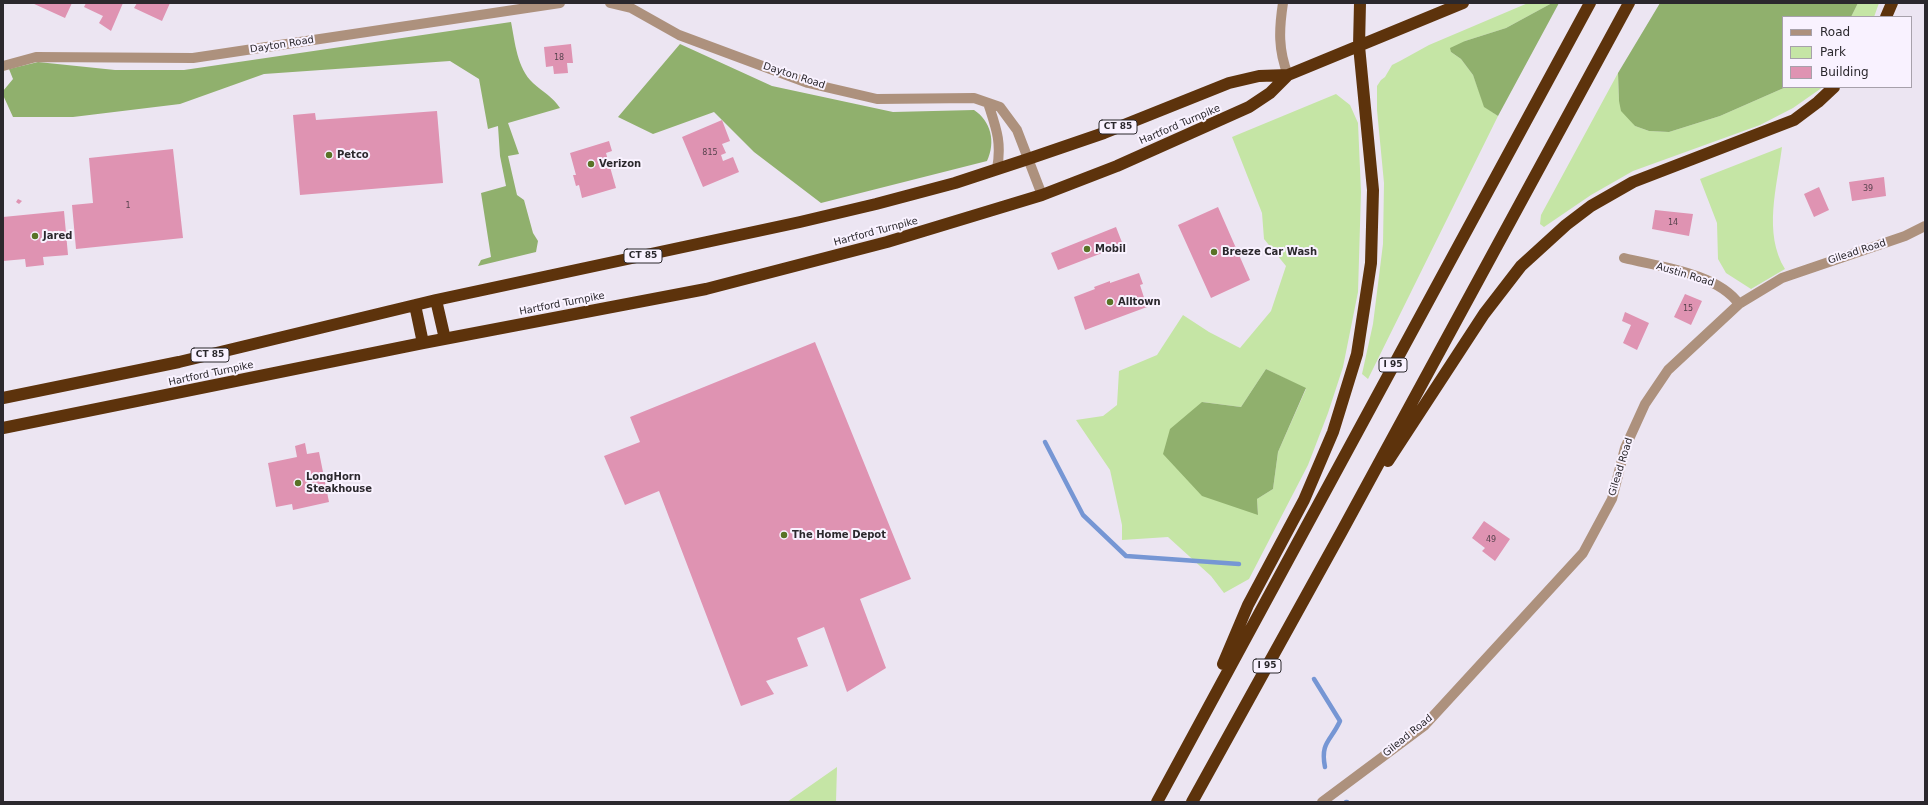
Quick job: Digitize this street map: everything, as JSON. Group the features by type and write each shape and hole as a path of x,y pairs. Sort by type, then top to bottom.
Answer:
{"highway":[{"path":"1197,728 1248,605 1304,500 1333,432 1357,354 1370,263 1373,190 1359,46 1360,3"},
{"name":"Hartford Turnpike","path":"3,398 179,362 436,300 800,222 947,184 1028,159 1104,133 1229,82 1264,75 1288,75 1463,3"},
{"name":"I 95","path":"1156,802 1590,3"},
{"name":"I 95","path":"1192,802 1342,531 1629,3"},
{"path":"1886,16 1892,3"},
{"name":"Hartford Turnpike","path":"3,428 423,343 706,289 887,242 1042,195 1117,166 1242,110 1270,93 1288,75"},
{"path":"1342,531 1484,314 1521,266 1566,225 1591,206 1633,182 1794,120 1818,102 1833,88"},
{"path":"436,300 445,339"},
{"path":"416,305 423,343"}],"street":[{"name":"Dayton Road","path":"3,66 36,57 193,58 560,3"},
{"name":"Dayton Road","path":"610,3 631,8 679,35 808,83 877,99 974,98 1000,107 1017,130 1042,195"},
{"path":"1283,3 1279,41 1281,54 1288,75"},
{"path":"988,103 996,128 1000,152 997,169"},
{"name":"Gilead Road","path":"1322,802 1424,726 1583,552 1612,499 1625,448 1645,404 1668,370 1739,304 1782,278 1906,236 1925,226"},
{"name":"Austin Road","path":"1624,258 1694,276 1712,283 1732,295 1739,304"}],"green space":[{"path":"1528,3 1552,3 1506,28 1465,41 1451,52 1461,59 1473,75 1485,107 1498,116 1368,379 1362,374 1373,324 1383,244 1384,183 1377,110 1377,86 1385,77 1392,65 1429,45"},
{"path":"1552,3 1559,3 1498,116 1484,107 1473,75 1461,59 1451,52 1450,48 1465,41 1506,28"},
{"path":"1660,3 1858,3 1852,16 1782,16 1782,88 1784,88 1720,116 1669,132 1649,131 1635,126 1621,111 1619,101 1618,73"},
{"path":"1858,3 1879,3 1874,16 1852,16"},
{"path":"511,22 523,70 533,83 551,98 560,108 508,123 519,154 508,156 517,195 524,200 533,233 538,241 536,252 478,266 481,260 491,257 481,193 506,186 500,156 498,126 488,129 479,79 450,61 264,74 180,104 73,117 13,117 3,95 3,91 13,79 9,69 38,62 115,70 184,70"},
{"path":"680,44 772,86 893,112 974,110 980,115 988,126 991,139 990,154 987,161 821,203 754,152 714,112 653,134 618,117"},
{"path":"1618,73 1619,101 1635,126 1649,131 1669,132 1720,116 1784,88 1822,88 1793,108 1760,125 1633,171 1591,195 1544,227 1540,224 1541,215"},
{"path":"1336,94 1350,105 1358,123 1361,192 1358,292 1343,367 1328,413 1308,465 1249,579 1224,593 1211,576 1168,537 1122,540 1122,525 1110,470 1076,420 1103,416 1117,405 1119,371 1157,355 1183,315 1209,332 1240,348 1271,311 1286,266 1264,239 1262,213 1232,137","holes":["1266,369 1306,389 1278,452 1273,489 1257,499 1258,515 1202,402 1241,407"]},
{"path":"1782,147 1773,210 1773,225 1778,255 1785,269 1751,289 1726,273 1718,259 1717,223 1700,179"},
{"path":"1266,369 1306,388 1278,452 1273,489 1257,499 1258,515 1202,496 1163,454 1170,429 1202,402 1241,407"},
{"path":"837,767 836,802 787,802"}],"building":[{"path":"32,3 72,3 65,18"},
{"path":"86,3 123,3 111,31 99,23 103,16 84,7"},
{"path":"137,3 170,3 162,21 134,8"},
{"path":"571,44 573,63 567,63 568,73 554,74 553,66 546,67 544,47"},
{"path":"437,111 443,183 300,195 293,115 315,113 316,120"},
{"path":"722,120 730,141 722,144 726,153 721,155 723,161 733,157 739,172 703,187 682,137"},
{"name":"Verizon","path":"609,141 612,151 606,153 616,188 582,198 579,185 576,186 573,175 576,175 570,153"},
{"path":"173,149 183,238 76,249 72,205 93,203 89,158"},
{"path":"1884,177 1886,196 1852,201 1849,182"},
{"path":"1819,187 1829,210 1814,217 1804,194"},
{"path":"18,199 22,201 19,204 16,202"},
{"name":"Breeze Car Wash","path":"1218,207 1250,280 1211,298 1178,225"},
{"path":"1655,210 1693,214 1689,236 1652,229"},
{"name":"Jared","path":"64,211 68,255 43,257 44,265 26,267 25,259 3,261 3,217"},
{"path":"1116,227 1123,245 1058,270 1051,253"},
{"name":"Alltown","path":"1139,273 1143,284 1140,285 1147,307 1085,330 1074,297 1095,289 1094,287 1110,281 1110,283"},
{"path":"1685,294 1702,301 1691,325 1674,317"},
{"path":"1625,312 1649,323 1637,350 1623,343 1631,325 1622,321"},
{"name":"The Home Depot","path":"815,342 911,579 860,599 886,668 847,692 824,627 797,638 808,666 766,681 774,694 741,706 659,491 625,505 604,456 640,442 630,417"},
{"name":"LongHorn Steakhouse","path":"305,443 307,454 319,452 329,502 293,510 292,504 276,507 268,463 297,457 295,446"},
{"path":"1484,521 1510,539 1495,561 1482,551 1485,548 1472,538"}],"waterway":[{"path":"1045,442 1083,515 1126,556 1239,564"},
{"path":"1314,679 1340,721 1325,747 1325,767"}],"place":[{"name":"Petco","path":"329,155"},
{"name":"Verizon","path":"591,164"},
{"name":"Jared","path":"35,236"},
{"name":"Mobil","path":"1087,249"},
{"name":"Breeze Car Wash","path":"1214,252"},
{"name":"Alltown","path":"1110,302"},
{"name":"LongHorn Steakhouse","path":"298,483"},
{"name":"The Home Depot","path":"784,535"}]}
